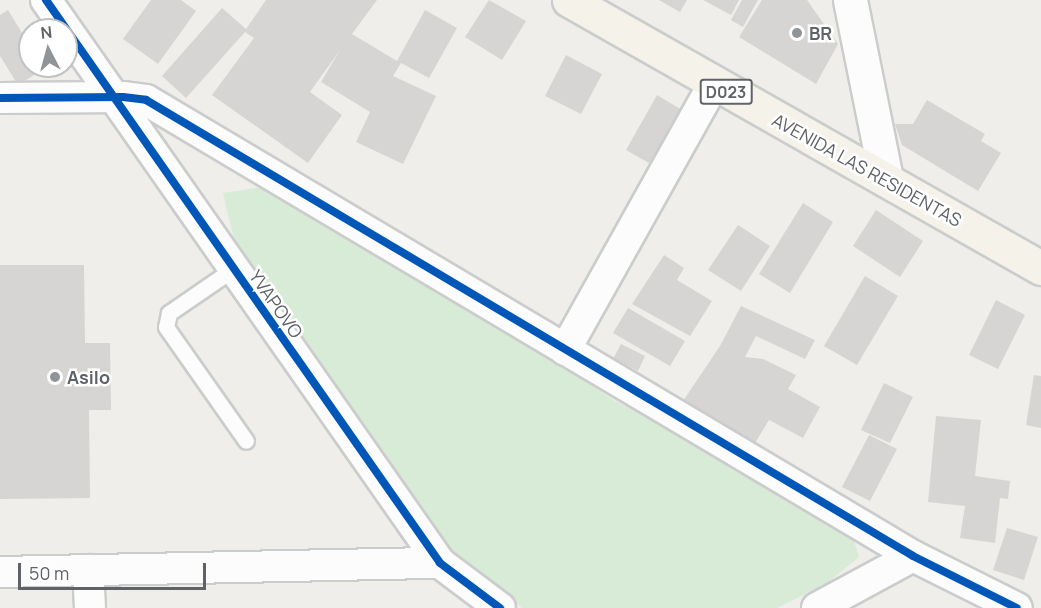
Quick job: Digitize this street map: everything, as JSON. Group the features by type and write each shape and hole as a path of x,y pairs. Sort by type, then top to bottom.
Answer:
{"main road":[{"name":"AVENIDA LAS RESIDENTAS","path":"569,0 713,85 886,179 1041,268"}],"street":[{"name":"YVAPOVO","path":"46,0 111,97 440,563 500,608"},
{"path":"850,0 886,179"},
{"path":"565,350 713,85"},
{"path":"0,98 111,97 146,100 913,556 1017,608"},
{"path":"817,608 913,556"},
{"path":"0,572 440,563"},
{"path":"88,570 90,608"}],"lane":[{"path":"233,268 169,313 166,327 246,441"}],"green space":[{"path":"263,187 383,247 615,401 847,518 859,557 827,583 777,608 522,608 452,552 242,274 223,193"}],"building":[{"path":"151,0 181,0 196,11 158,64 123,39"},
{"path":"266,0 377,0 352,34 397,61 425,10 457,28 429,78 401,63 393,76 436,96 403,164 356,142 370,112 321,82 340,50 310,92 342,115 308,163 212,95 254,38 245,32 186,98 162,76 222,8 246,29"},
{"path":"489,0 526,21 502,60 465,37"},
{"path":"659,0 687,0 680,12"},
{"path":"703,0 739,0 731,15"},
{"path":"742,0 758,0 743,27 731,20"},
{"path":"762,0 807,0 838,44 816,84 739,37"},
{"path":"8,10 18,26 18,78 29,78 18,85 0,56 0,15"},
{"path":"566,55 602,74 581,114 545,96"},
{"path":"657,95 687,113 656,167 626,150"},
{"path":"927,100 985,134 981,141 1001,153 978,191 902,145 895,124 913,124"},
{"path":"803,203 833,222 790,293 759,274"},
{"path":"876,210 923,241 900,277 853,246"},
{"path":"738,225 770,246 741,291 708,270"},
{"path":"664,255 684,268 677,280 712,301 690,336 632,304"},
{"name":"Asilo","path":"0,265 84,265 85,343 110,343 111,410 89,410 90,498 0,499"},
{"path":"865,276 898,296 857,365 824,346"},
{"path":"996,300 1025,315 998,369 969,355"},
{"path":"741,306 815,340 805,359 756,336 745,357 763,359 796,375 788,389 820,407 803,438 769,420 755,443 683,401 720,346"},
{"path":"628,308 685,341 670,366 613,333"},
{"path":"621,344 645,356 638,371 613,359"},
{"path":"1034,375 1041,376 1041,428 1026,425"},
{"path":"884,383 913,397 890,443 861,430"},
{"path":"936,416 981,420 975,476 1010,481 1008,499 1000,498 995,543 960,538 965,506 928,502"},
{"path":"869,435 897,449 870,501 842,487"},
{"path":"1007,528 1038,537 1024,580 993,570"}],"cycle path":[{"path":"46,0 440,563 500,608"},
{"path":"0,98 123,97 146,100 913,556 1017,608"}],"place":[{"name":"BR","path":"797,33"},
{"name":"Asilo","path":"55,377"}]}
